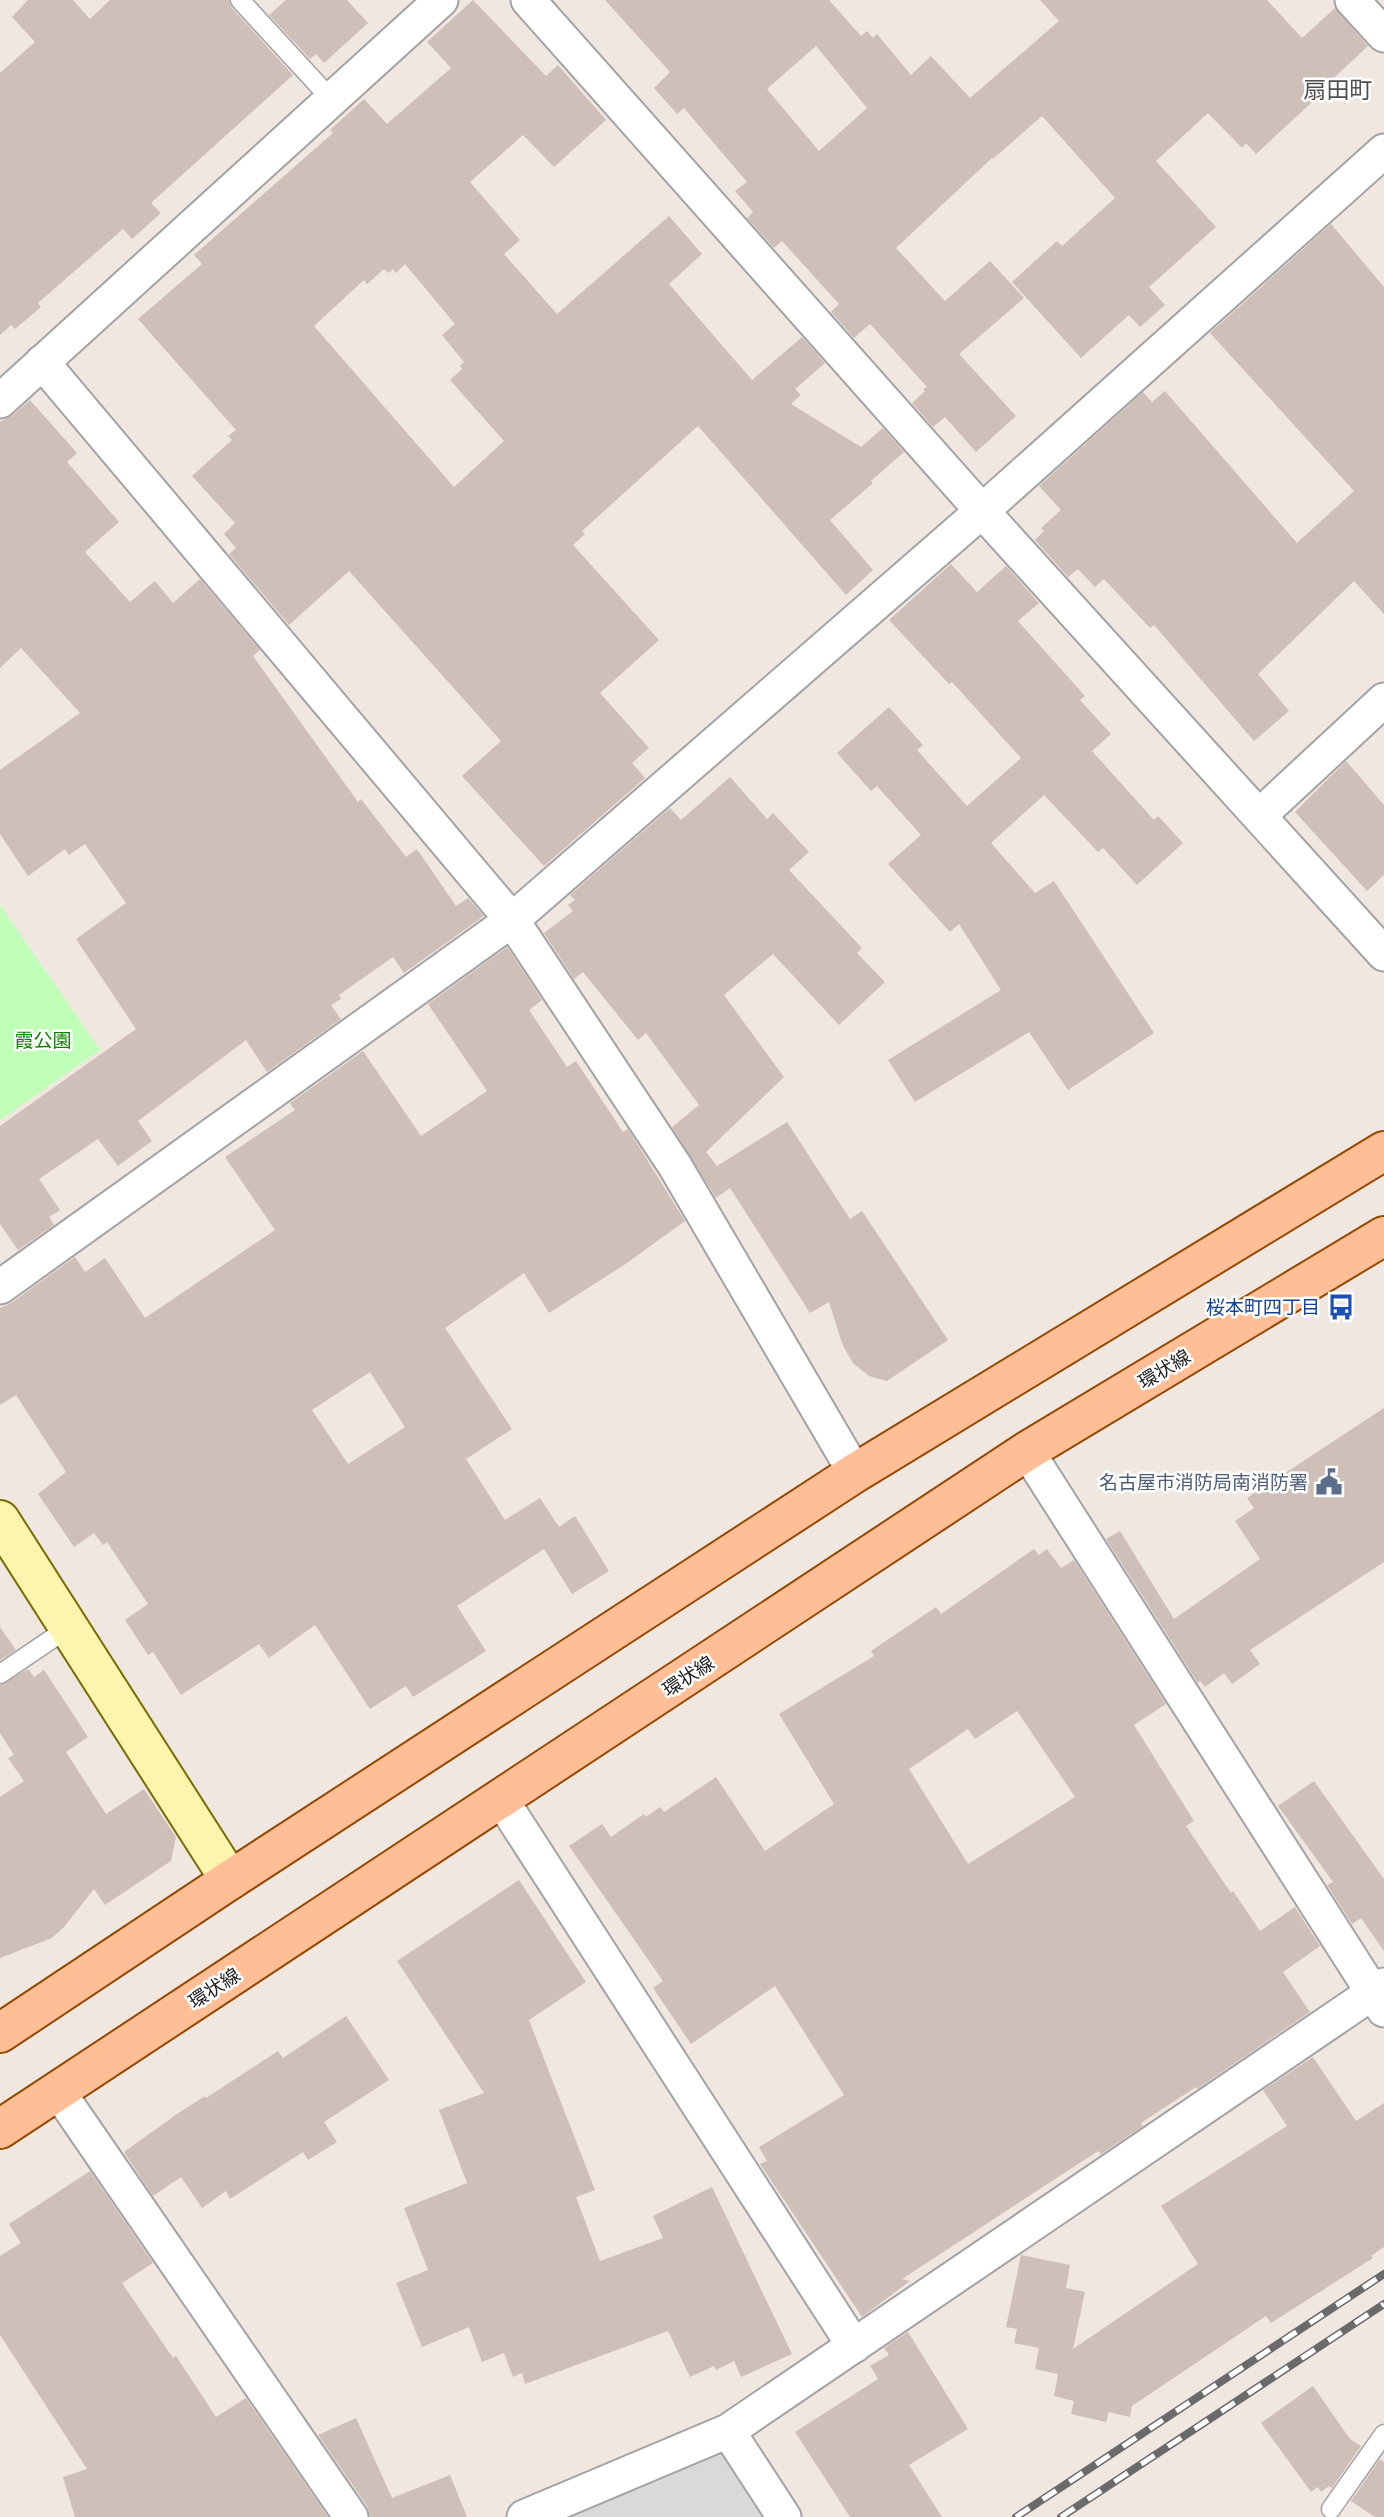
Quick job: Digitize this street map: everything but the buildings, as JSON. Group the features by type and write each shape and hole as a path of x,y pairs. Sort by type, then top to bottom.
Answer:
{"main road":[{"path":"0,2033 855,1473 1384,1151"},
{"name":"環状線","path":"0,2129 1027,1451 1384,1236"}],"street":[{"path":"0,401 441,0"},
{"path":"528,0 982,511 1384,954"},
{"path":"1352,0 1384,35"},
{"path":"0,1287 512,920 982,511 1384,152"},
{"path":"42,362 512,920 675,1166 855,1473"},
{"path":"1259,816 1384,701"},
{"path":"524,2517 729,2431 1380,1996 1027,1451"},
{"path":"0,1520 230,1880"},
{"path":"501,1799 854,2346"},
{"path":"58,2091 351,2517"},
{"path":"729,2431 784,2517"}],"lane":[{"path":"240,0 331,99"},
{"path":"0,1674 68,1628"},
{"path":"1333,2514 1384,2434"}],"shaded area":[{"path":"723,2452 762,2517 570,2517"}],"green space":[{"name":"霞公園","path":"0,905 100,1050 0,1120"}],"railway":[{"path":"1016,2517 1384,2274"},
{"path":"1061,2517 1384,2304"}],"place":[{"name":"桜本町四丁目","path":"1341,1307"},
{"name":"名古屋市消防局南消防署","path":"1329,1482"}],"district":[{"name":"扇田町","path":"1338,89"}]}
